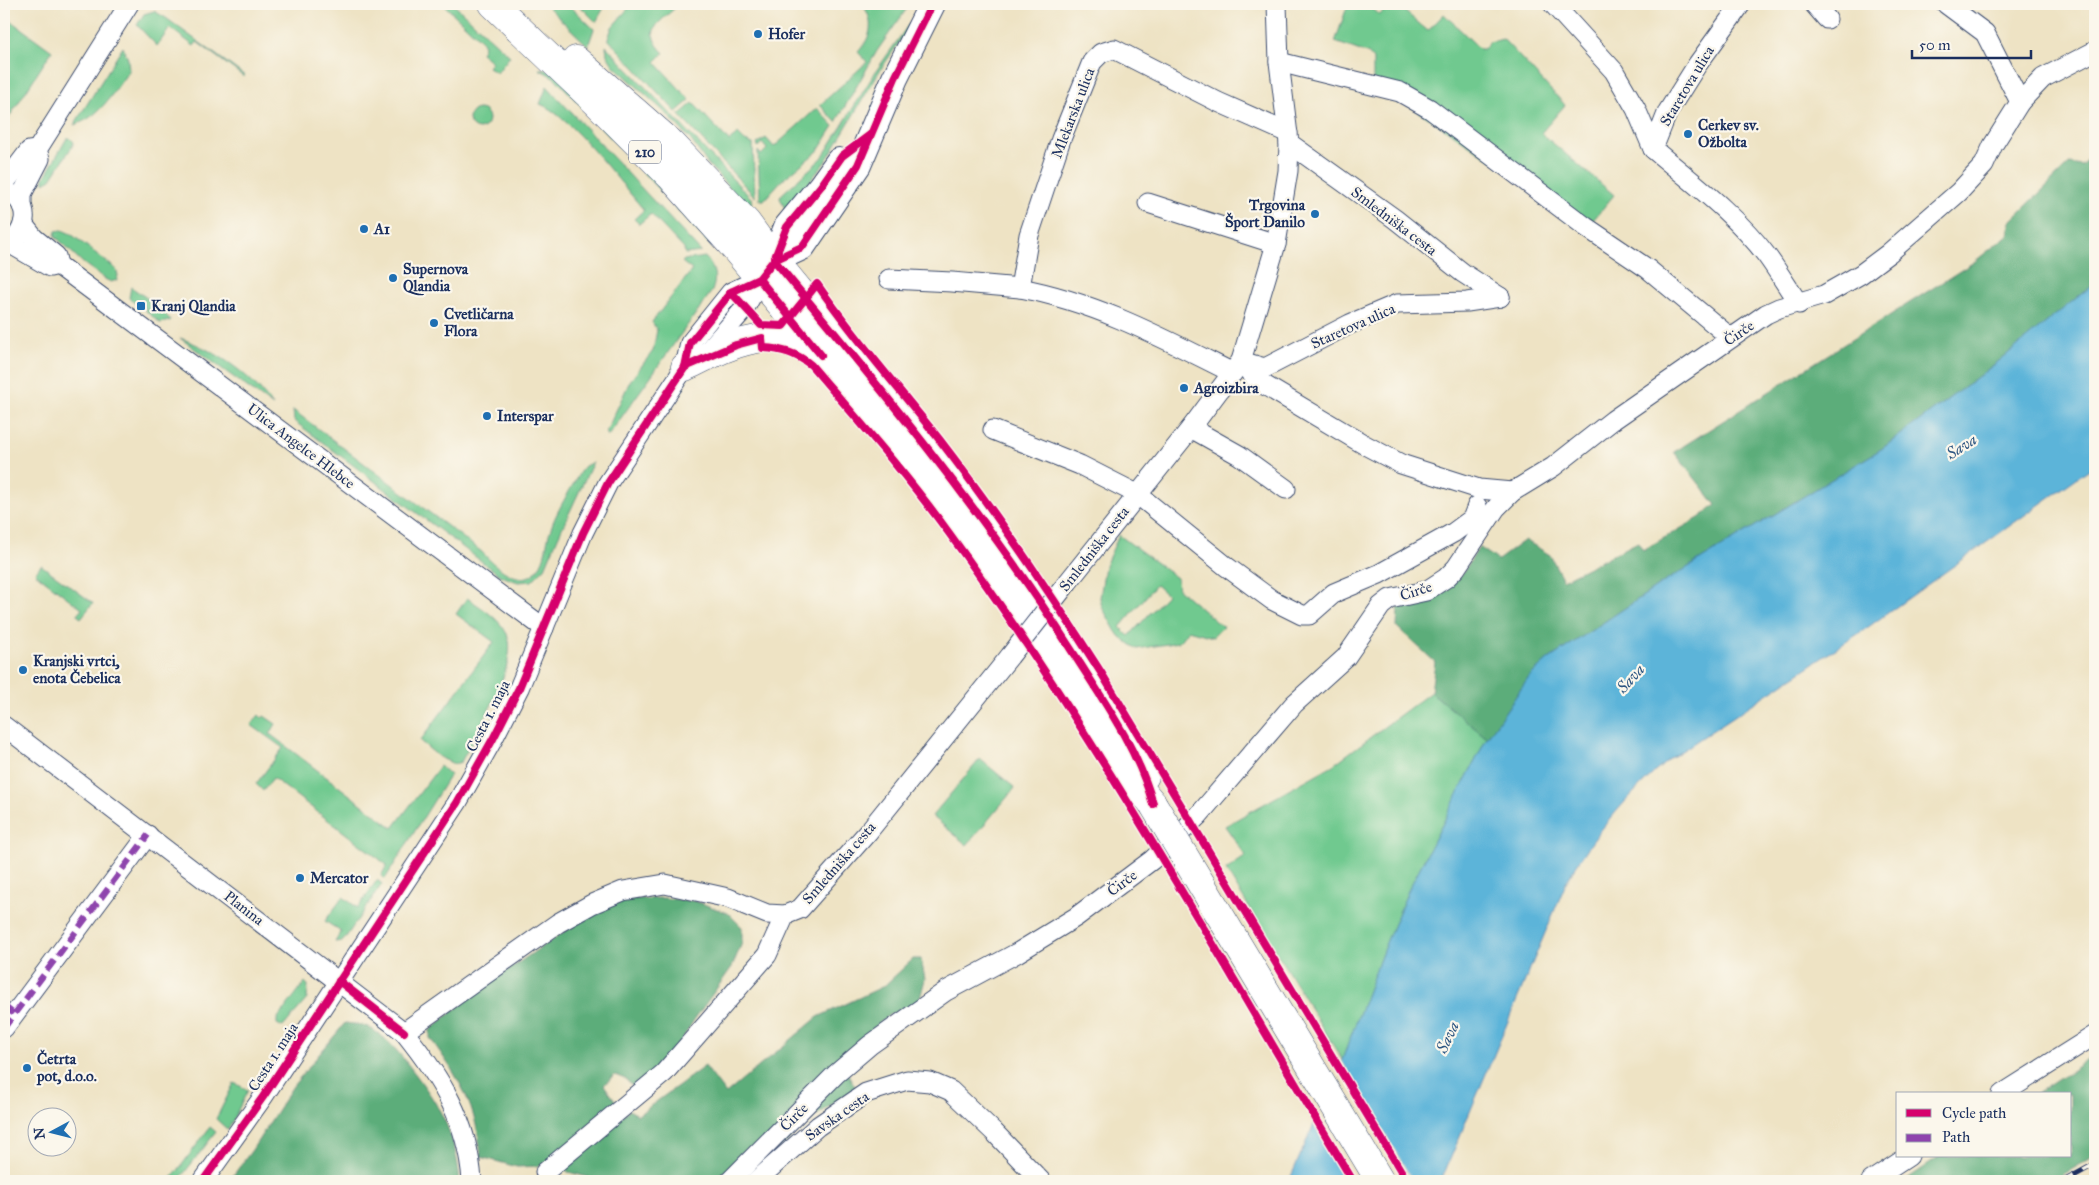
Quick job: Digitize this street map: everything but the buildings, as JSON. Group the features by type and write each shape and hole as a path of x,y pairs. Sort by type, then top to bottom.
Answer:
{"main road":[{"name":"210","path":"493,4 670,176 730,243 766,270 930,449 1040,599 1136,755 1153,804"},
{"name":"210","path":"512,4 561,49 597,77 671,143 747,223 766,270 821,355 914,465 966,534 1024,614 1123,768 1153,804 1380,1181"},
{"path":"685,367 736,345 762,338 778,338 792,341 821,355"}],"street":[{"path":"4,190 13,194 23,215 34,238 56,256 58,266 50,267 6,245 18,236 23,215 22,194 40,160 37,150 129,4"},
{"path":"766,270 788,227 842,156 870,134 932,4"},
{"name":"Smledniška cesta","path":"785,915 800,909 868,832 1191,428 1237,367 1276,244 1288,170 1288,138 1279,62 1276,4"},
{"name":"Staretova ulica","path":"1553,4 1614,71 1636,109 1652,149"},
{"name":"Staretova ulica","path":"1652,149 1668,111 1697,65 1741,4"},
{"path":"1814,4 1827,19"},
{"path":"1946,4 1985,33 2020,102"},
{"name":"Mlekarska ulica","path":"1020,288 1029,235 1049,175 1092,62 1101,53 1114,49 1288,138"},
{"name":"Čirče","path":"730,1181 836,1074 870,1045 946,991 1016,953 1076,917 1152,860 1198,816 1294,704 1346,657 1381,606 1390,600 1426,591 1436,586 1456,568 1496,508 1512,492 1553,467 1613,420 1766,314 1779,308 1799,304 1824,295 1861,274 1889,253 1959,192 1984,165 1993,145 2020,102 2043,78 2095,51"},
{"path":"1279,62 1400,92 1430,109 1586,227 1648,269 1731,338"},
{"name":"Smledniška cesta","path":"1288,138 1463,273 1500,297"},
{"path":"1652,149 1699,188 1741,228 1766,255 1799,304"},
{"path":"4,184 29,151 37,150"},
{"path":"1148,203 1276,244"},
{"name":"Ulica Angelce Hlebce","path":"58,266 544,628"},
{"name":"Cesta 1. maja","path":"203,1181 264,1097 458,803 519,688 584,533 608,483 685,367 690,343 731,292 766,270"},
{"path":"889,280 952,282 1020,288 1049,294 1098,310 1237,367 1366,445 1401,464 1478,498 1512,492"},
{"name":"Staretova ulica","path":"1237,367 1265,368 1350,324 1398,304 1468,302 1500,297"},
{"path":"1191,428 1239,455 1286,489"},
{"name":"Smledniška cesta","path":"994,430 1080,465 1137,494 1195,543 1272,600 1302,615 1309,615 1334,593 1379,574 1453,533 1472,519 1478,498"},
{"path":"1478,498 1479,532"},
{"name":"Planina","path":"4,726 339,981"},
{"path":"7,1016 148,835"},
{"path":"404,1032 558,923 592,904 623,891 665,884 728,898 766,914 785,915 767,955 664,1073 545,1172"},
{"path":"339,981 404,1032 429,1064 449,1096 462,1128 470,1161 472,1181"},
{"path":"2005,1092 2095,1035"},
{"name":"Savska cesta","path":"756,1181 818,1126 858,1099 866,1094 907,1080 930,1082 951,1091 1041,1181"},
{"path":"1872,1181 1906,1158"}],"green space":[{"path":"443,4 453,4 510,56 497,73 488,67 492,62 481,53 484,46 481,40"},
{"path":"545,4 568,4 594,29 588,46"},
{"path":"578,4 606,4 596,22"},
{"path":"632,4 673,4 676,7 658,23 653,33 657,45 664,53 655,62 690,100 676,112 608,39 612,27"},
{"path":"862,4 910,4 877,51 836,122 820,105 867,62 858,52 866,41 870,29 869,17"},
{"path":"1348,4 1367,4 1380,15 1389,4 1396,4 1428,31 1444,14 1480,49 1484,49 1489,42 1503,39 1565,105 1541,133 1614,195 1589,225 1373,81 1373,59 1369,54 1335,42"},
{"path":"154,11 245,76 197,42 194,46 170,28 157,46 137,25 144,14"},
{"path":"4,16 52,51 4,125"},
{"path":"909,24 911,25 879,72 826,161 786,211 780,198 781,195 822,158 876,71"},
{"path":"606,46 751,198 752,203 747,207 707,163 691,140 668,115 613,65 607,55"},
{"path":"123,47 128,59 129,71 99,110 92,116 74,125"},
{"path":"539,69 545,69 557,74 717,246 712,247 555,78"},
{"path":"547,86 701,252 685,254 684,249 651,214 639,224 634,219 644,210 579,135 565,121 540,104"},
{"path":"693,103 729,141 738,134 745,141 753,144 755,197 679,115"},
{"path":"817,108 834,126 818,151 781,181 764,200 760,200 758,151 761,155 767,149 762,143 758,147 757,144 766,138 774,147"},
{"path":"479,109 486,112 489,119 486,126 479,129 472,126 469,119 472,112"},
{"path":"67,138 74,142 73,145 51,179 44,183 44,178"},
{"path":"2095,148 2095,283 1999,361 1883,448 1664,582 1549,659 1530,676 1487,738 1431,692 1435,662 1397,627 1398,608 1432,599 1447,590 1459,577 1479,547 1498,560 1525,540 1550,555 1563,580 1638,542 1643,550 1699,518 1716,505 1674,452 1974,262 2008,235 2011,221 2069,164 2082,166"},
{"path":"62,230 71,234 116,269 117,280 111,282 105,279 83,263 55,236 56,231"},
{"path":"705,257 714,273 712,291 608,436 606,432 630,381 653,351 657,330 652,322 692,270 682,262 684,260"},
{"path":"131,287 154,303 170,321 160,323 146,311 145,307 140,303 136,304 129,298"},
{"path":"180,338 194,343 232,365 264,394 273,406"},
{"path":"293,410 482,552 502,570 519,577 527,577 535,573 541,564 550,531 559,509 580,472 585,466 593,462 545,568 532,581 518,582 501,576 294,421"},
{"path":"1119,535 1177,578 1178,589 1223,627 1213,637 1188,630 1179,642 1137,649 1119,636 1102,607 1100,598 1105,566","holes":["1156,585 1167,595 1129,636 1120,627"]},
{"path":"41,565 93,603 81,618 77,615 82,609 35,573"},
{"path":"467,598 490,614 504,628 510,646 508,662 502,680 485,717 461,762 454,764 439,757 420,741 494,642 456,614"},
{"path":"1431,692 1487,738 1408,891 1386,943 1342,1060 1226,870 1246,856 1225,826 1333,765"},
{"path":"259,715 276,724 270,734 393,828 440,766 450,775 385,879 381,876 387,865 273,778 263,791 256,784 283,748 251,725"},
{"path":"980,759 1015,788 967,845 932,816"},
{"path":"377,880 382,884 343,941 335,942 341,932 325,921 343,897 358,908"},
{"path":"664,898 695,901 728,913 742,927 742,943 732,967 678,1046 637,1090 625,1079 615,1075 604,1085 620,1107 541,1166 517,1167 481,1157 479,1139 471,1107 450,1066 430,1038 430,1030 477,991 594,911 624,899"},
{"path":"913,959 921,959 925,979 919,1003 889,1015 857,1043 845,1069 856,1088 810,1120 744,1181 586,1181 587,1177 561,1170 629,1110 638,1115 705,1066 726,1094 818,1017 884,986"},
{"path":"305,982 308,985 307,999 283,1027 277,1024 277,1019"},
{"path":"345,1023 366,1026 380,1035 406,1061 421,1081 438,1107 450,1133 458,1163 460,1181 229,1181 252,1150 293,1086"},
{"path":"2095,1055 2095,1156 2052,1181 1904,1181 1938,1158 2072,1158 2072,1092 2039,1092"},
{"path":"234,1083 248,1090 228,1130 216,1119"},
{"path":"210,1127 216,1132 178,1181 170,1181"}],"water":[{"name":"Sava","path":"2095,283 2095,465 1864,630 1671,758 1655,771 1612,816 1587,849 1566,883 1441,1181 1289,1181 1342,1060 1386,943 1408,891 1487,738 1530,676 1549,659 1664,582 1883,448 1999,361"}],"pier":[{"path":"1340,1058 1413,1181 1348,1181 1312,1122"}],"railway":[{"path":"2064,1181 2095,1164"}],"marked path":[{"path":"4,1028 148,835"},
{"path":"4,1006 14,1014"}],"cycle path":[{"path":"774,260 802,247 858,165 895,78 932,4"},
{"path":"203,1181 263,1097 457,803 519,688 583,533 608,483 685,367 690,343 731,292 759,279 774,260 787,227 821,186 842,156 870,135"},
{"path":"774,260 891,402 967,499 1038,599 1129,743 1153,804"},
{"path":"759,279 821,355"},
{"path":"731,292 761,325 783,326 817,284 861,343 961,467 1023,555 1102,674 1407,1181"},
{"path":"685,367 736,345 762,338 763,348 789,352 811,365 899,468 933,511 1004,611 1108,770 1353,1181"},
{"path":"339,981 404,1032"}],"place":[{"name":"Hofer","path":"758,34"},
{"name":"Cerkev sv. Ožbolta","path":"1688,134"},
{"name":"Trgovina Šport Danilo","path":"1315,214"},
{"name":"A1","path":"364,229"},
{"name":"Supernova Qlandia","path":"393,278"},
{"name":"Kranj Qlandia","path":"141,306"},
{"name":"Cvetličarna Flora","path":"434,323"},
{"name":"Agroizbira","path":"1184,388"},
{"name":"Interspar","path":"487,416"},
{"name":"Kranjski vrtci, enota Čebelica","path":"23,670"},
{"name":"Mercator","path":"300,878"},
{"name":"Četrta pot, d.o.o.","path":"27,1068"}]}
